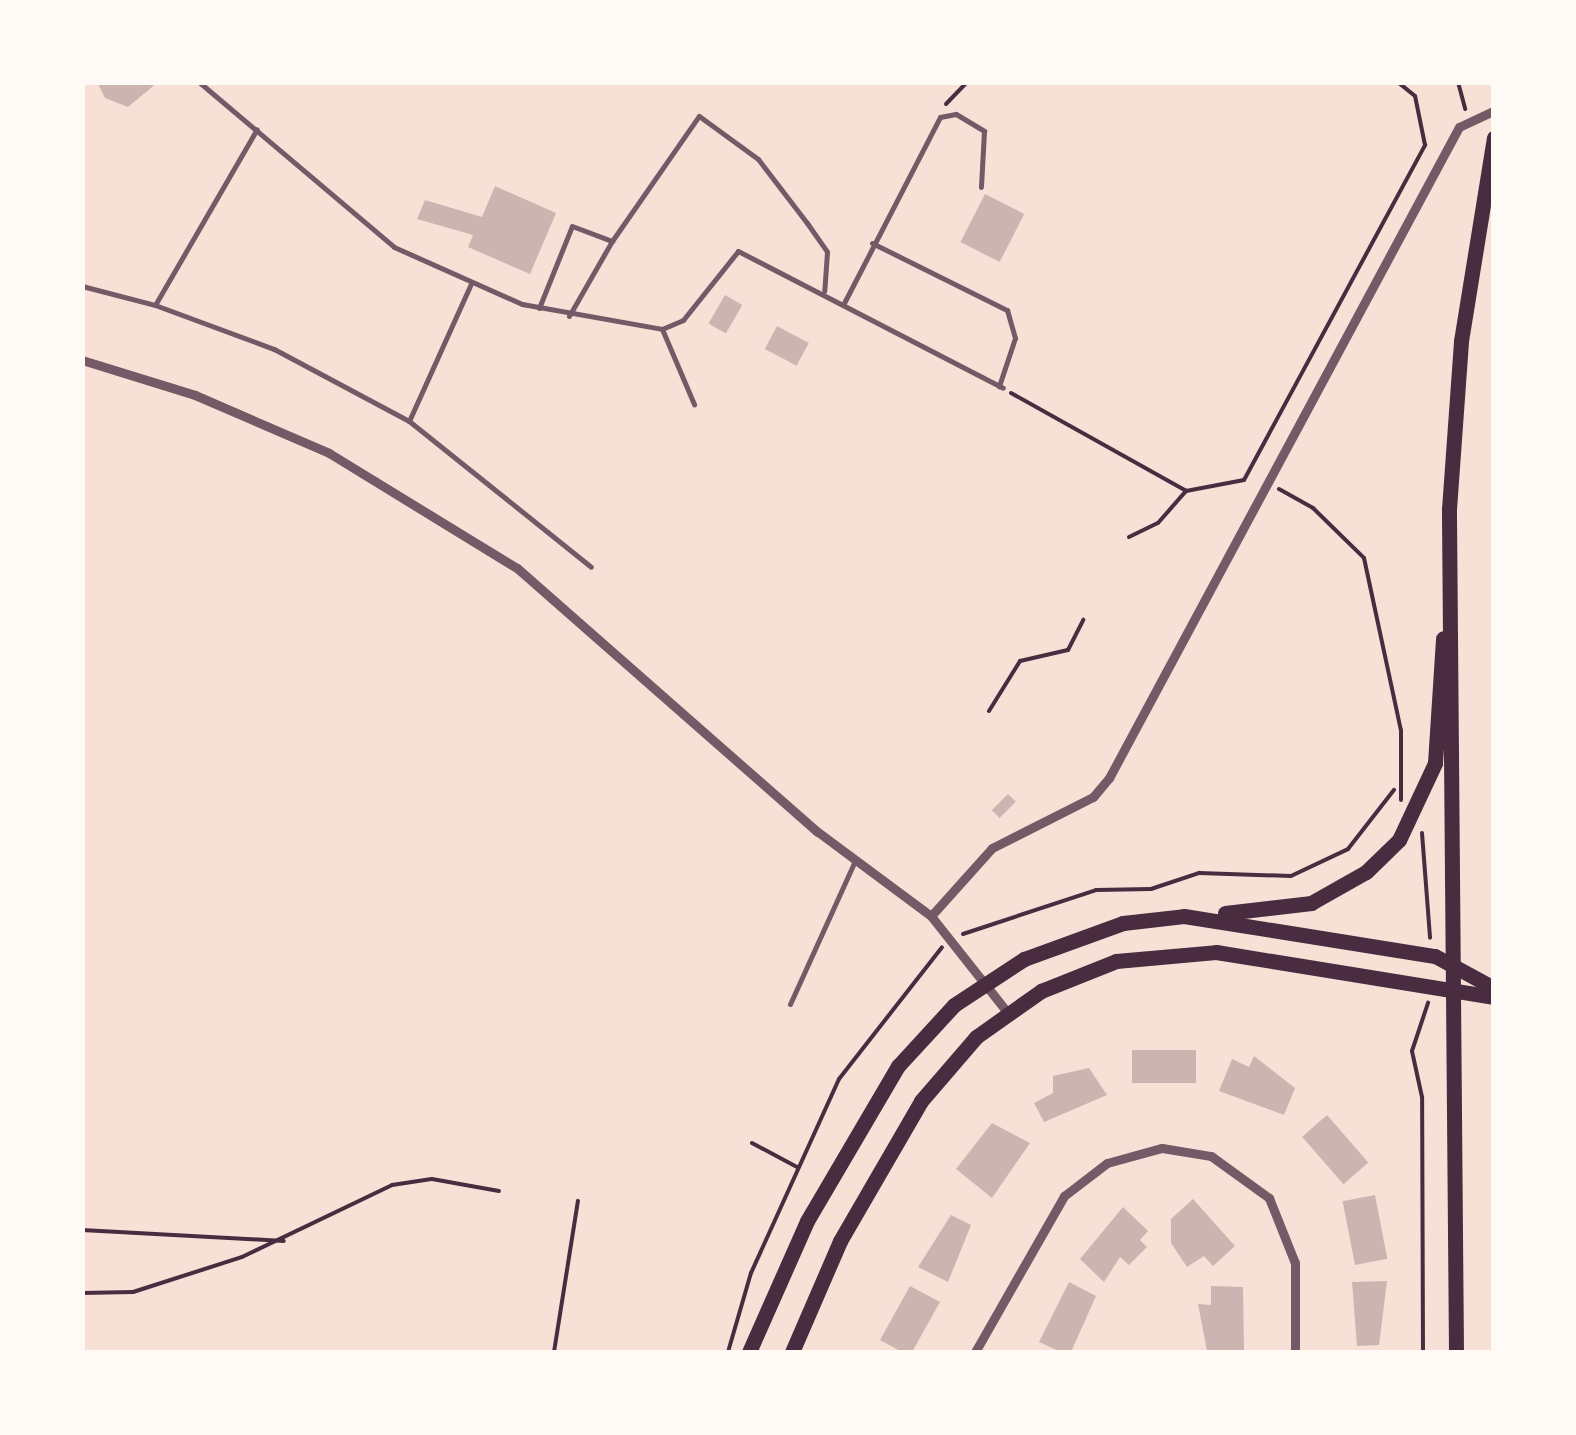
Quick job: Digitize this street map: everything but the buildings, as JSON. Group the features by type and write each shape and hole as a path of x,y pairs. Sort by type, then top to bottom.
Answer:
{"main road":[{"path":"749,1352 796,1244 884,1086 926,1032 986,982 1082,935 1184,916 1311,903 1378,862 1414,817 1437,750 1458,375 1494,138"},
{"path":"1449,574 1456,1352"},
{"path":"1184,916 1430,955 1455,964 1494,988"},
{"path":"792,1352 840,1241 910,1118 1007,1012 1089,970 1178,952 1494,997"}],"street":[{"path":"930,916 992,848 1093,797 1110,778 1465,118 1494,111"},
{"path":"82,360 254,417 438,513 596,632 855,861 930,916 1007,1012"},
{"path":"975,1352 1064,1196 1107,1162 1162,1148 1211,1156 1269,1198 1295,1263 1296,1352"}],"lane":[{"path":"199,82 372,231 470,284 568,316 662,330 683,320 731,252 824,292 1001,388 1014,338 1006,310 872,243"},
{"path":"844,303 940,117 956,114 984,130 982,187"},
{"path":"568,316 612,241 699,116 758,159 807,223 827,252 824,292"},
{"path":"155,305 258,129"},
{"path":"539,308 572,226 612,241"},
{"path":"409,421 470,284"},
{"path":"82,286 155,305 274,350 409,421 591,566"},
{"path":"662,330 694,404"},
{"path":"790,1004 855,861"}],"path":[{"path":"1129,536 1158,523 1186,491 1244,480 1278,428 1425,145 1416,96 1398,82"},
{"path":"1458,82 1465,118"},
{"path":"1001,388 1186,491"},
{"path":"967,932 1096,890 1150,889 1199,873 1292,876 1348,849 1394,790 1404,748 1364,558 1314,508 1269,484"},
{"path":"990,711 1020,661 1068,650 1083,620"},
{"path":"1394,790 1414,817 1430,955"},
{"path":"728,1352 798,1167 860,1044 904,1004 939,950"},
{"path":"1423,1352 1422,1097 1412,1051 1428,986"},
{"path":"752,1143 798,1167"},
{"path":"82,1293 132,1292 284,1240 392,1185 432,1178 500,1191"},
{"path":"554,1352 578,1201"},
{"path":"82,1230 284,1240"}]}
